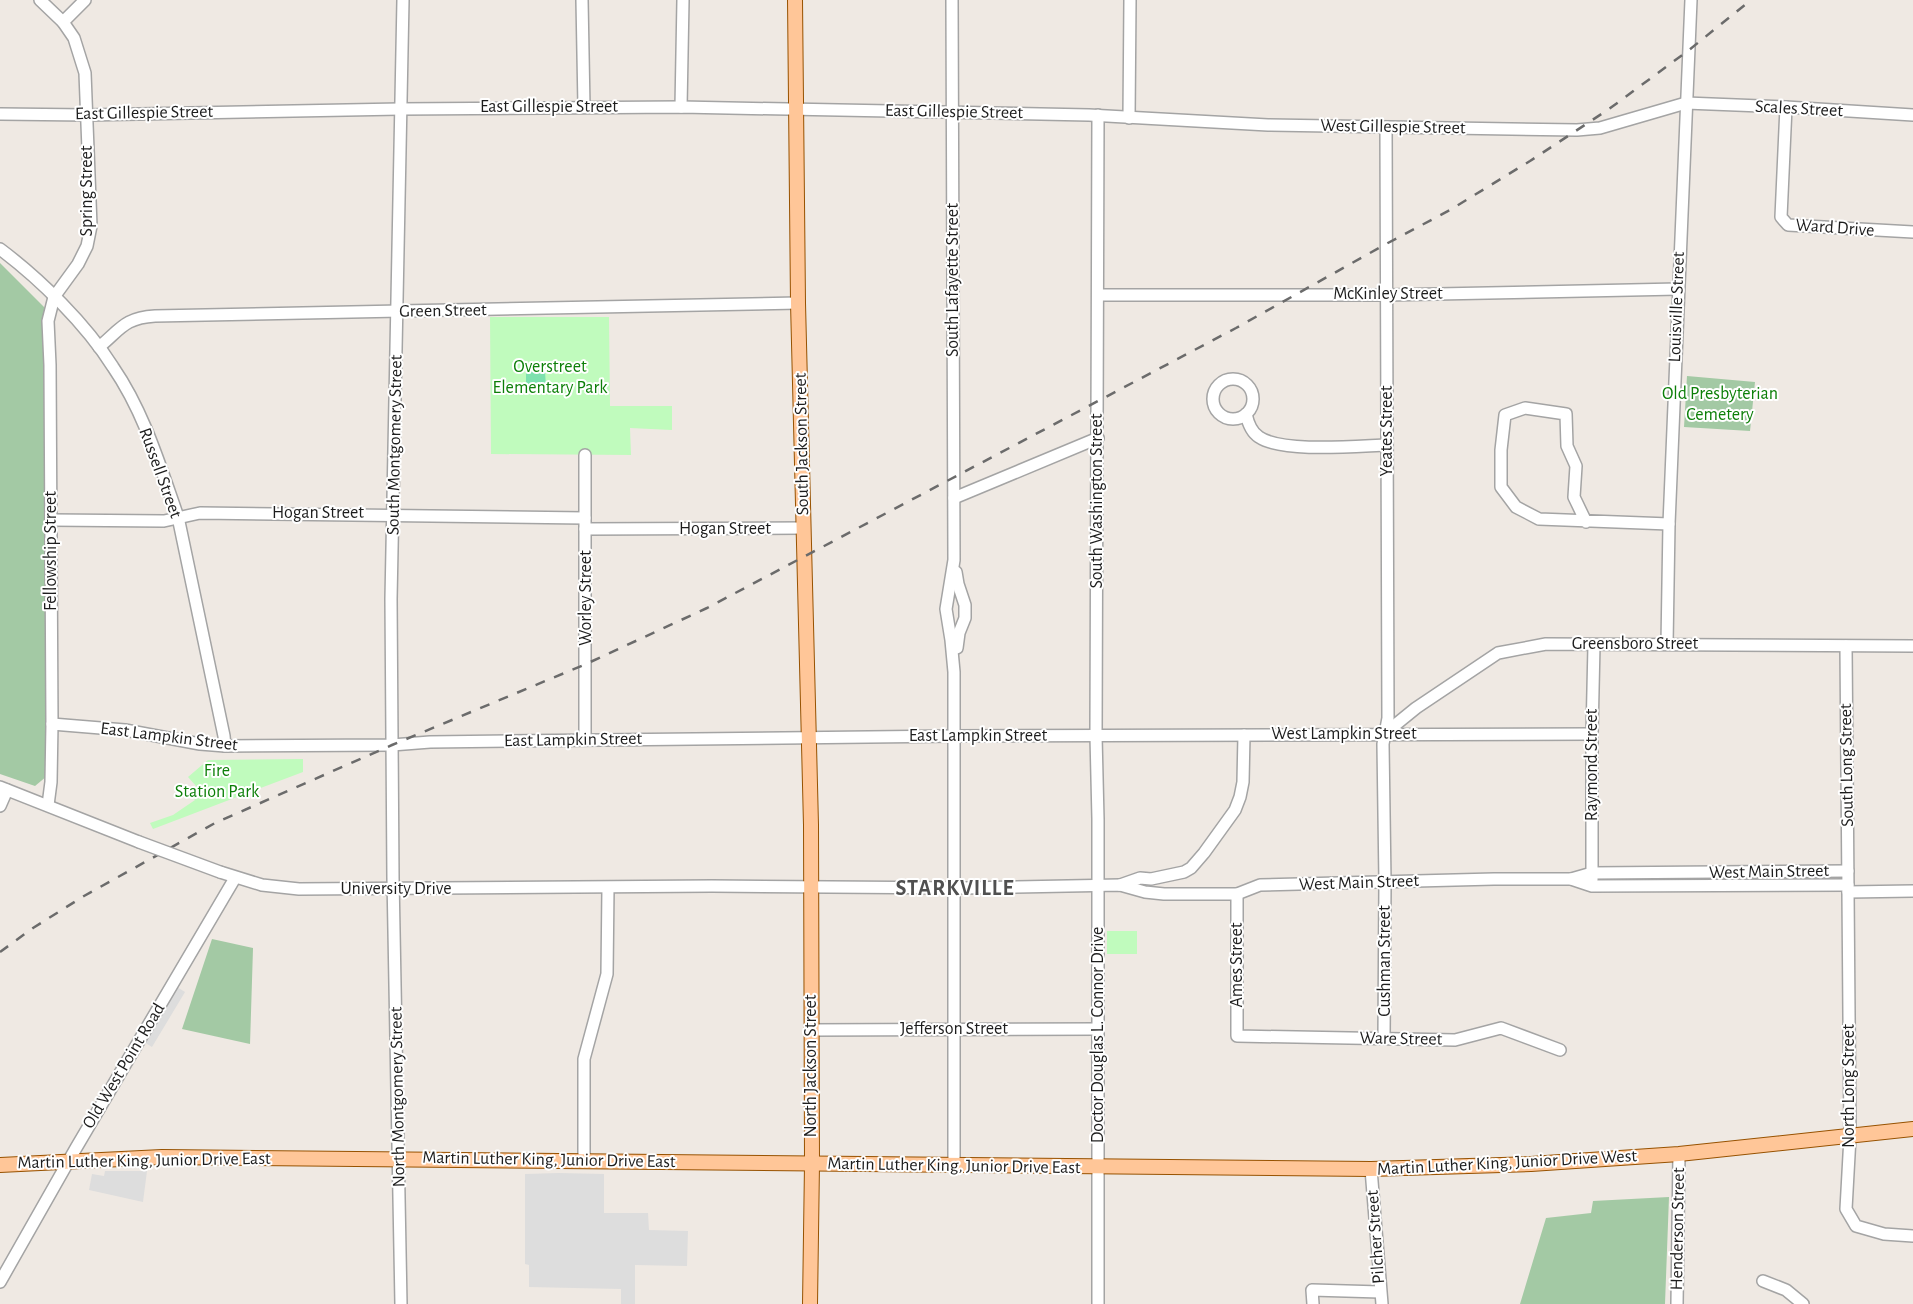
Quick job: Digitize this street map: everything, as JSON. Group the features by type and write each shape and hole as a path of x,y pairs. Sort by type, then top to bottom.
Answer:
{"main road":[{"name":"South Jackson Street","path":"795,0 798,303 811,887"},
{"name":"North Jackson Street","path":"810,1304 812,1164 810,1030 811,887"},
{"name":"Martin Luther King, Junior Drive West","path":"1099,1168 1371,1170 1531,1164 1680,1154 1913,1129"},
{"name":"Martin Luther King, Junior Drive East","path":"0,1165 162,1157 1099,1168"}],"street":[{"name":"Spring Street","path":"40,0 63,22 74,38 85,73 87,115 90,234 87,246 78,264 54,297"},
{"path":"63,22 85,0"},
{"name":"South Montgomery Street","path":"394,890 392,745 393,514 403,0"},
{"path":"582,0 584,107"},
{"path":"682,107 683,0"},
{"name":"South Lafayette Street","path":"952,0 955,589 946,609 954,672"},
{"path":"1129,118 1130,0"},
{"name":"Louisville Street","path":"1667,644 1669,524 1691,0"},
{"name":"West Gillespie Street","path":"1098,115 1268,125 1577,130 1600,128 1686,103"},
{"name":"Scales Street","path":"1686,103 1786,107 1913,116"},
{"name":"East Gillespie Street","path":"0,114 87,115 400,109 682,107 1098,115"},
{"name":"Ward Drive","path":"1786,107 1781,217 1788,225 1913,232"},
{"name":"South Washington Street","path":"1098,115 1096,736 1098,886"},
{"name":"Yeates Street","path":"1384,734 1388,718 1386,127"},
{"name":"Russell Street","path":"0,249 15,260 54,297 99,347 114,367 145,429 169,488 178,517 225,746"},
{"name":"McKinley Street","path":"1098,295 1387,295 1678,289"},
{"name":"Fellowship Street","path":"48,805 52,724 50,365 48,321 54,297"},
{"name":"Green Street","path":"99,347 121,326 141,317 798,303"},
{"path":"1586,522 1574,497 1576,466 1567,446 1566,414 1524,408 1505,415 1501,450 1501,487 1516,507 1539,519 1586,522 1669,524"},
{"path":"1246,414 1249,424 1258,437 1278,446 1387,445"},
{"path":"954,498 1098,438"},
{"name":"Worley Street","path":"585,455 585,740"},
{"name":"Hogan Street","path":"51,520 164,521 200,512 393,514 585,524 804,528"},
{"name":"South Lafayette Street","path":"954,1166 954,672 958,636 965,618 965,605 955,589"},
{"path":"949,627 954,630 962,627"},
{"name":"Greensboro Street","path":"1384,734 1416,708 1498,654 1546,644 1913,646"},
{"name":"Raymond Street","path":"1592,886 1594,645"},
{"name":"South Long Street","path":"1846,646 1848,888"},
{"name":"East Lampkin Street","path":"52,724 125,730 200,744 225,746 809,738 954,733 1096,736"},
{"name":"Cushman Street","path":"1384,734 1386,882 1384,1038"},
{"name":"West Lampkin Street","path":"1096,736 1592,734"},
{"path":"1120,886 1140,878 1151,879 1184,872 1191,868 1204,853 1235,810 1240,797 1243,782 1244,735"},
{"path":"0,806 4,789"},
{"name":"University Drive","path":"4,789 235,878 284,888 394,890 811,887 955,888"},
{"name":"West Main Street","path":"955,888 1120,886 1139,891 1164,894 1237,894 1260,886 1494,879 1570,879 1592,873 1848,871"},
{"name":"Old West Point Road","path":"0,1282 235,878"},
{"path":"1150,892 1152,886 1151,879"},
{"name":"West Main Street","path":"1570,879 1592,886 1848,888 1913,891"},
{"name":"Doctor Douglas L. Connor Drive","path":"1098,886 1098,1304"},
{"path":"584,1161 584,1060 607,974 608,888"},
{"name":"North Long Street","path":"1848,888 1850,1137 1846,1208 1856,1226 1884,1234 1913,1236"},
{"name":"North Montgomery Street","path":"394,890 401,1304"},
{"name":"Ames Street","path":"1237,894 1237,1036"},
{"name":"Ware Street","path":"1237,1036 1455,1040 1501,1028 1560,1050"},
{"name":"Jefferson Street","path":"810,1030 1098,1029"},
{"name":"Henderson Street","path":"1677,1304 1680,1154"},
{"name":"Pilcher Street","path":"1371,1170 1381,1298"},
{"path":"1763,1281 1786,1290 1803,1304"},
{"path":"1313,1304 1312,1290 1381,1298"}],"green space":[{"path":"0,263 46,311 47,776 35,786 0,774"},
{"name":"Overstreet Elementary Park","path":"490,317 609,317 610,406 672,406 672,430 630,428 631,455 491,454"},
{"path":"545,371 546,388 526,389 526,372"},
{"name":"Old Presbyterian Cemetery","path":"1687,376 1755,382 1750,431 1684,427"},
{"name":"Fire Station Park","path":"303,759 303,772 153,829 150,823 173,815 195,800 189,793 196,786 188,777 208,760"},
{"path":"1107,931 1137,931 1137,954 1107,954"},
{"path":"212,939 253,948 250,1044 182,1029"},
{"path":"1669,1197 1665,1304 1520,1304 1546,1218 1591,1213 1593,1201"}],"shaded area":[{"path":"177,987 185,992 152,1047 144,1042"},
{"path":"105,1171 147,1171 143,1202 89,1190 92,1174 104,1176"},
{"path":"525,1174 604,1174 604,1213 648,1213 649,1230 688,1231 687,1266 635,1265 635,1304 621,1304 621,1289 529,1287 529,1265 525,1264"}],"railway":[{"path":"0,952 33,928 84,896 215,823 392,745 586,664 707,608 1236,328 1450,210 1530,161 1609,109 1689,50 1751,0"}],"district":[{"name":"STARKVILLE","path":"955,888"}]}
